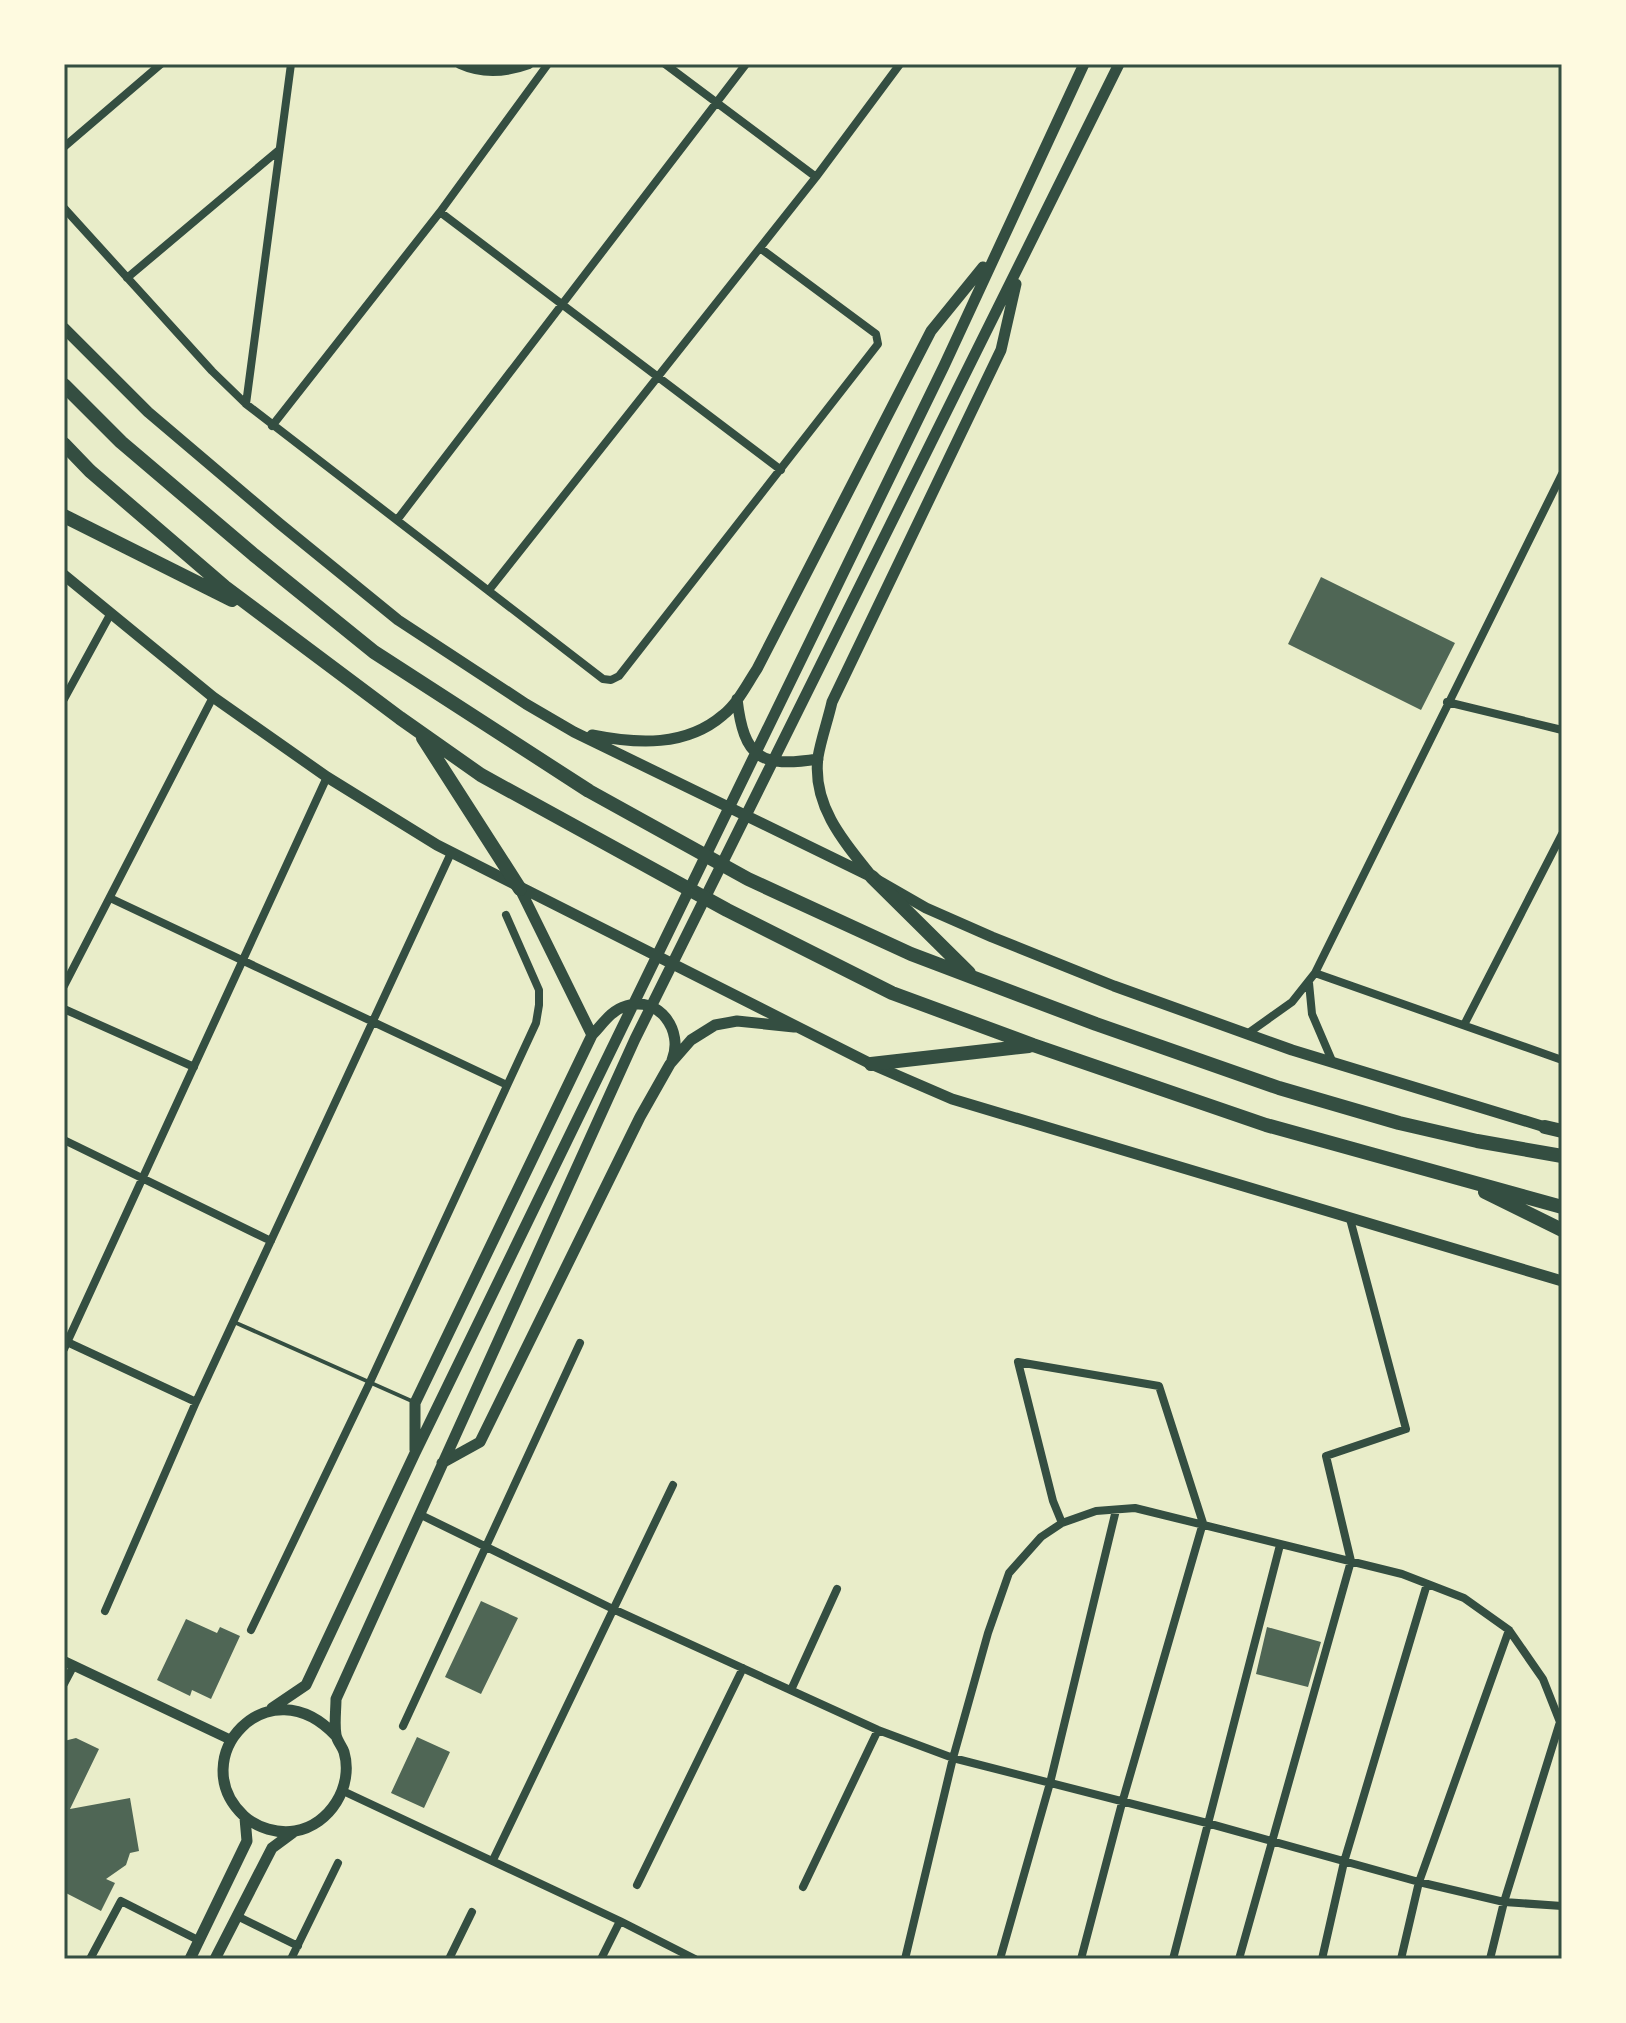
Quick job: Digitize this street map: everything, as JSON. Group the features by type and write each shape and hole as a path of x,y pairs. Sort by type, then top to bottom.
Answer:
{"highway":[{"path":"64,385 121,442 374,652 589,791 748,879 911,954 1279,1088 1399,1123 1562,1156"},
{"path":"64,444 102,481 258,613 481,775 741,917 892,993 1033,1045 1266,1125 1562,1207"},
{"path":"64,516 258,613"},
{"path":"419,731 520,889"},
{"path":"872,877 975,979"},
{"path":"871,1064 1033,1045"},
{"path":"1545,1127 1562,1131"},
{"path":"1452,1176 1562,1230"}],"main road":[{"path":"268,1711 287,1709 306,1712 323,1722 336,1736 344,1753 346,1772 343,1791 335,1805 311,1826 295,1831 260,1827 245,1818 231,1802 224,1782 224,1760 231,1740 254,1717 306,1685 415,1453 944,366 1084,64"},
{"path":"336,1736 336,1699 635,1039 1119,64"},
{"path":"574,732 630,743 682,738 723,715 757,669 931,331 994,254"},
{"path":"872,877 838,834 821,801 818,759 832,702 1001,350 1020,265"},
{"path":"64,328 148,412 398,620 574,732 872,877 926,908 992,937 1114,986 1247,1034 1545,1127"},
{"path":"64,575 213,697 327,777 451,853 871,1064 952,1099 1562,1281"},
{"path":"737,699 741,728 754,752 772,762 818,759"},
{"path":"520,889 592,1035"},
{"path":"415,1453 415,1403 592,1035 614,1012 626,1005 653,1007 664,1014 676,1038 670,1064 640,1117 480,1442 441,1464"},
{"path":"670,1064 691,1040 715,1025 737,1021 801,1028"},
{"path":"190,1959 247,1841 245,1818"},
{"path":"215,1959 272,1848 295,1831"}],"street":[{"path":"64,147 161,64"},
{"path":"246,404 291,64"},
{"path":"460,64 485,71 529,64"},
{"path":"272,426 440,212 548,64"},
{"path":"665,64 816,177"},
{"path":"397,520 746,64"},
{"path":"489,590 816,177 900,64"},
{"path":"127,278 280,150"},
{"path":"64,208 212,371 246,404 603,679 611,680 619,676 878,344 876,334 760,248"},
{"path":"440,212 781,470"},
{"path":"1247,1034 1278,1014 1315,973 1562,474"},
{"path":"64,699 111,613"},
{"path":"64,986 213,697"},
{"path":"1447,702 1562,730"},
{"path":"196,1402 65,1344 327,777"},
{"path":"1464,1025 1562,834"},
{"path":"105,1611 196,1402 451,853"},
{"path":"110,898 507,1085"},
{"path":"251,1630 536,1023 539,990 506,915"},
{"path":"1315,973 1562,1060"},
{"path":"1309,983 1312,1014 1333,1063"},
{"path":"64,1009 194,1067"},
{"path":"64,1140 271,1241"},
{"path":"1239,1959 1351,1561 1326,1456 1406,1429 1350,1219"},
{"path":"403,1726 580,1343"},
{"path":"1062,1523 1053,1501 1018,1362 1159,1386 1203,1523 1122,1803 1081,1959"},
{"path":"493,1860 673,1485"},
{"path":"905,1959 953,1758 988,1633 1009,1573 1041,1537 1062,1523 1096,1511 1135,1508 1351,1561 1427,1584 1464,1598 1509,1630 1543,1679 1561,1724 1504,1902 1490,1959"},
{"path":"1000,1959 1050,1783 1116,1510"},
{"path":"419,1514 613,1609 878,1730 953,1758 1207,1823 1419,1882 1504,1902 1562,1906"},
{"path":"1173,1959 1280,1545"},
{"path":"1322,1959 1344,1862 1427,1584"},
{"path":"791,1690 837,1589"},
{"path":"1401,1959 1419,1882 1509,1630"},
{"path":"64,1684 69,1663 231,1740"},
{"path":"637,1885 743,1668"},
{"path":"803,1887 878,1730"},
{"path":"343,1791 695,1959"},
{"path":"291,1959 338,1863"},
{"path":"90,1959 121,1901 200,1941"},
{"path":"449,1959 472,1912"},
{"path":"237,1916 298,1946"},
{"path":"601,1959 620,1921"}],"lane":[{"path":"234,1322 415,1403"}],"building":[{"path":"1321,577 1455,643 1421,710 1288,644"},
{"path":"481,1601 518,1618 481,1694 445,1677"},
{"path":"186,1619 217,1633 220,1627 240,1636 211,1699 192,1690 190,1696 157,1680"},
{"path":"1267,1627 1321,1642 1308,1687 1256,1674"},
{"path":"417,1737 450,1752 424,1808 391,1793"},
{"path":"76,1738 99,1749 70,1809 130,1798 139,1851 130,1853 126,1865 106,1879 115,1883 101,1911 64,1892 64,1741"}]}
